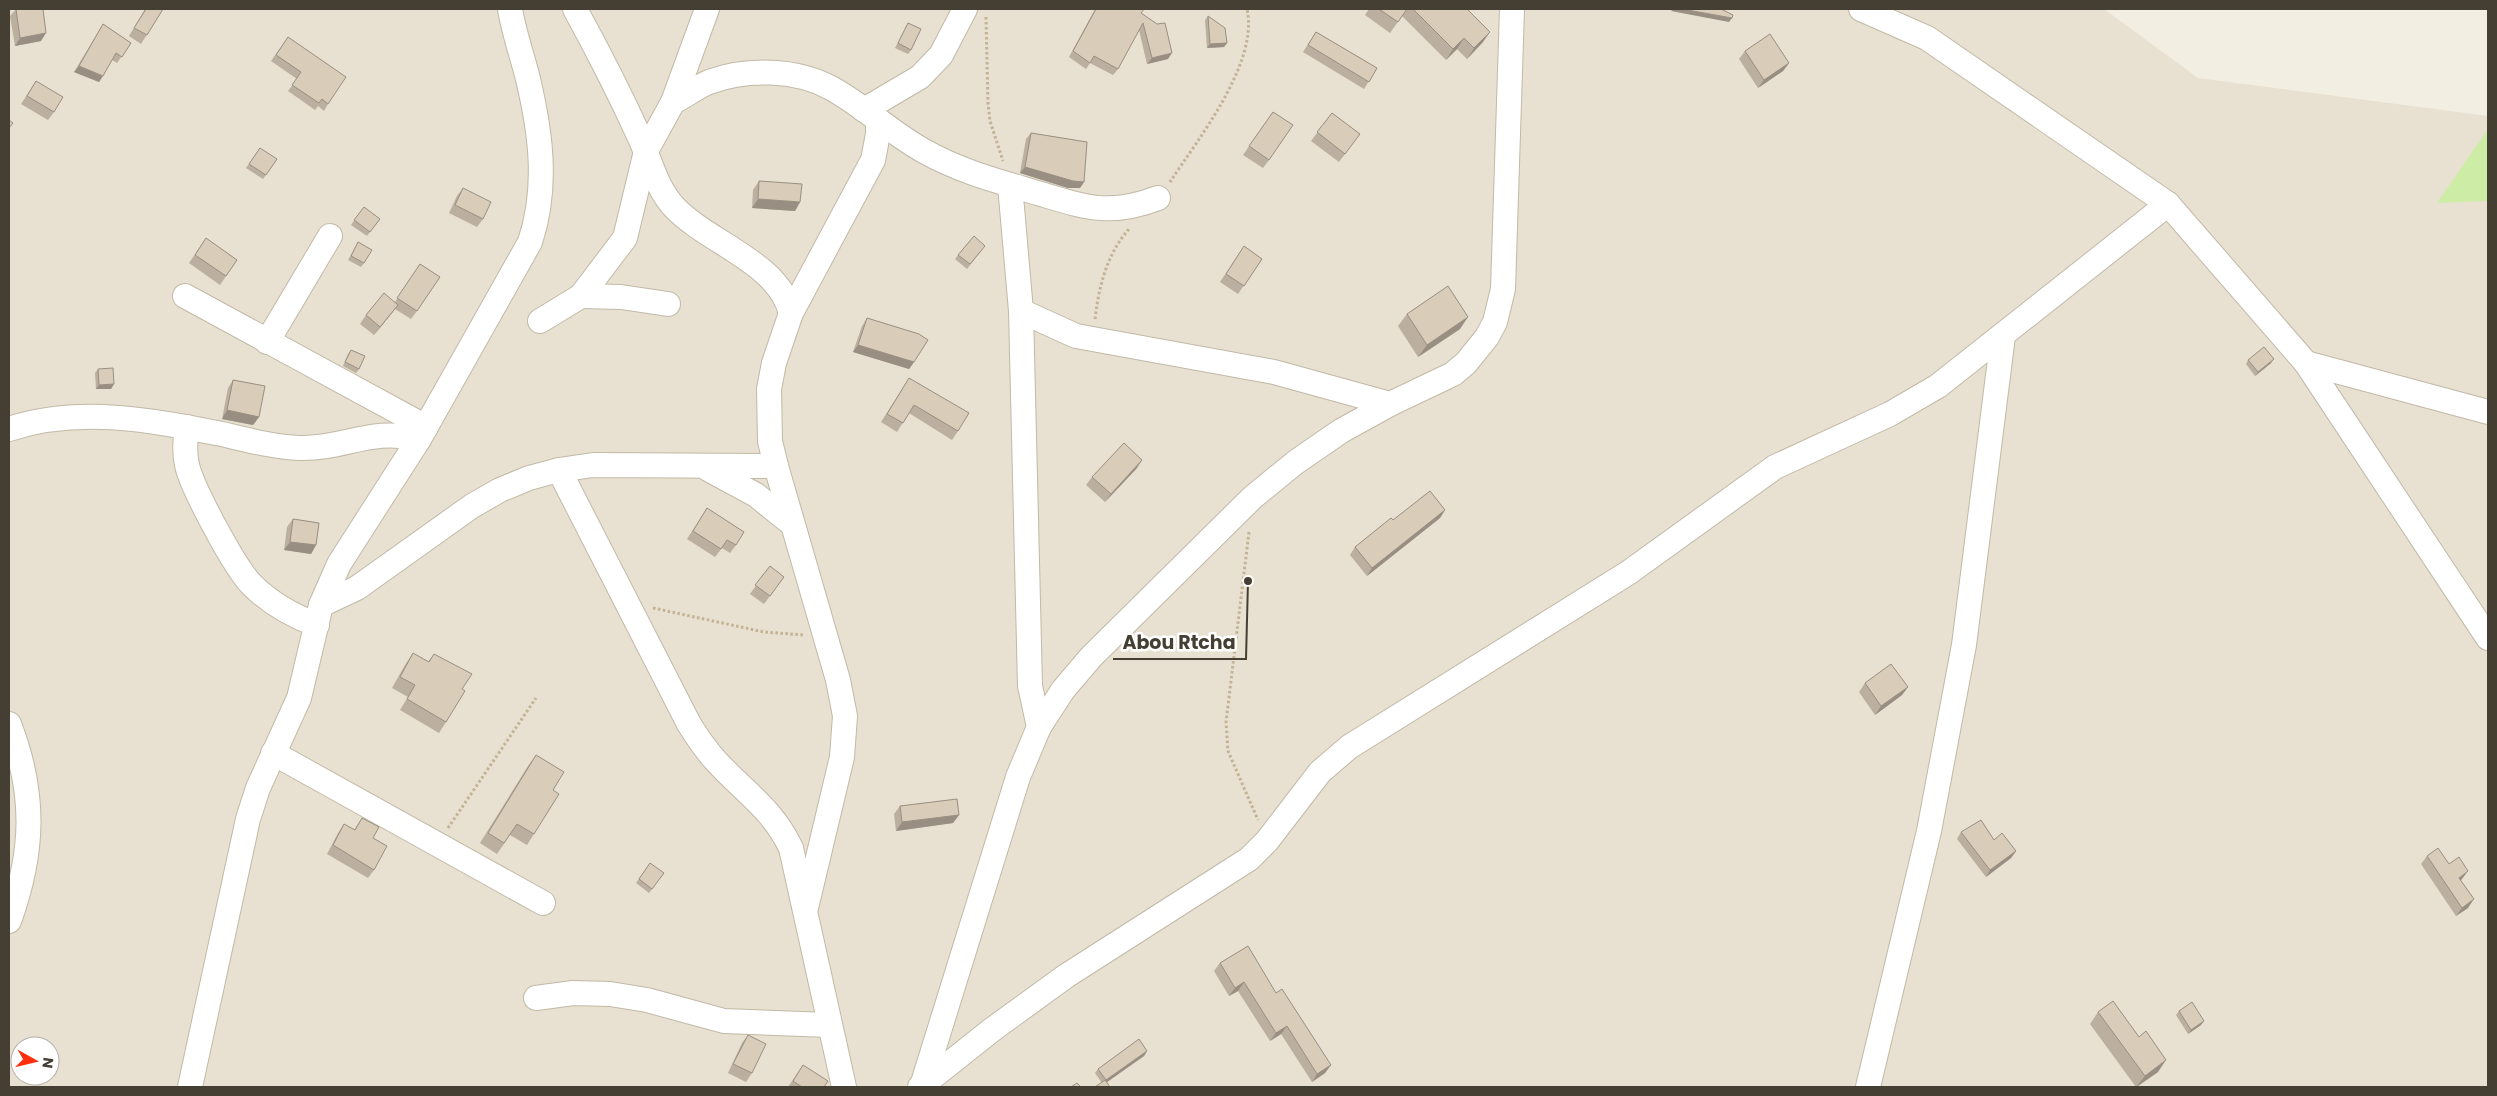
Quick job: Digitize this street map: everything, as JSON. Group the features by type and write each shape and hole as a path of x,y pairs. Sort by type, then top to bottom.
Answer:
{"street":[{"path":"190,1087 248,819 273,753 299,698 319,615 329,584 346,551 423,433 530,242 540,205 542,166 534,112 510,9"},
{"path":"575,9 646,151 652,172 662,191 675,208 775,281 789,302 791,312"},
{"path":"540,321 581,296 626,238 646,151 673,102 707,9"},
{"path":"871,115 920,77 941,55 965,9"},
{"path":"921,1086 1018,777 1039,726 1076,673 1253,497 1296,462 1342,431 1390,404 1452,374 1466,363 1487,337 1500,306 1503,289 1512,9"},
{"path":"1861,9 1927,38 2168,204 2306,363 2488,638"},
{"path":"673,102 709,82 750,72 791,74 830,87 901,138 949,164 1010,185 1086,207 1111,210 1135,206 1158,198"},
{"path":"806,908 842,757 845,716 838,680 823,634 770,441 769,389 774,363 791,312 868,172 876,148 871,115"},
{"path":"1010,185 1020,311 1030,686 1039,726"},
{"path":"921,1086 993,1029 1066,976 1236,869 1267,841 1307,787 1334,759 1349,747 1628,573 1775,468 1914,402 2003,336 2168,204"},
{"path":"267,342 330,236"},
{"path":"185,296 423,433"},
{"path":"581,296 622,297 668,304"},
{"path":"1020,311 1064,332 1274,372 1390,404"},
{"path":"1868,1087 1929,831 1962,655 2003,336"},
{"path":"2306,363 2488,412"},
{"path":"9,429 29,422 93,416 136,418 283,447 301,448 320,447 372,435 423,433"},
{"path":"187,427 185,452 190,477 239,570 266,598 299,618 319,615 479,502 529,478 559,470 593,465 776,466"},
{"path":"702,466 756,495 792,524"},
{"path":"559,470 685,717 702,744 717,762 765,807 781,826 792,848 844,1087"},
{"path":"9,724 25,779 29,831 27,857 9,921"},
{"path":"273,753 543,903"},
{"path":"536,998 573,993 610,994 646,1000 724,1021 829,1025"},
{"path":"174,1087 201,1036"}],"path":[{"path":"985,9 990,121 1010,185"},
{"path":"1158,198 1232,86 1246,39 1247,9"},
{"path":"1093,339 1099,291 1105,271 1114,252 1131,227"},
{"path":"1253,497 1226,722 1228,751 1267,841"},
{"path":"625,602 764,632 823,634"},
{"path":"438,844 536,698"}],"shaded area":[{"path":"9,9 2104,9 2198,78 2488,116 2488,1087 9,1087"}],"green space":[{"path":"2488,129 2488,201 2437,203"}],"building":[{"path":"16,9 43,9 46,33 20,38"},
{"path":"146,9 163,9 147,35 134,28"},
{"path":"1096,9 1144,9 1141,13 1157,24 1165,23 1172,53 1152,58 1143,23 1118,69 1094,56 1090,63 1073,51"},
{"path":"1379,9 1407,9 1398,22"},
{"path":"1413,9 1467,9 1490,32 1474,48 1464,38 1453,49"},
{"path":"1682,9 1721,9 1733,15 1732,18"},
{"path":"1208,16 1225,28 1227,43 1210,44"},
{"path":"908,23 921,29 911,50 898,43"},
{"path":"103,24 131,43 122,57 116,53 103,76 79,66"},
{"path":"1316,32 1377,68 1369,82 1308,45"},
{"path":"1770,34 1789,63 1764,80 1745,51"},
{"path":"288,37 346,77 328,104 322,99 319,103 292,85 301,72 276,55"},
{"path":"36,81 63,97 54,112 27,96"},
{"path":"1273,112 1293,125 1269,160 1249,146"},
{"path":"1332,113 1360,134 1345,154 1317,132"},
{"path":"9,120 13,123 9,128"},
{"path":"1031,133 1087,142 1084,182 1073,181 1025,167"},
{"path":"260,148 277,159 266,175 249,164"},
{"path":"759,181 802,184 800,202 758,199"},
{"path":"463,188 491,202 483,219 455,205"},
{"path":"364,207 380,219 370,232 354,220"},
{"path":"974,236 985,246 970,264 958,255"},
{"path":"206,238 237,260 226,276 195,255"},
{"path":"358,242 372,250 364,263 351,256"},
{"path":"1244,246 1262,259 1244,286 1226,274"},
{"path":"420,264 440,277 417,311 397,298"},
{"path":"1448,286 1468,317 1427,345 1407,314"},
{"path":"384,293 398,305 380,327 366,315"},
{"path":"867,318 919,334 928,340 914,362 858,345"},
{"path":"2264,347 2274,359 2258,372 2248,360"},
{"path":"351,350 365,356 359,369 345,362"},
{"path":"113,368 114,384 99,385 98,369"},
{"path":"909,378 969,413 958,431 914,405 903,423 887,414"},
{"path":"233,380 265,386 259,417 227,410"},
{"path":"1124,443 1142,460 1111,494 1092,477"},
{"path":"1430,491 1445,510 1372,568 1355,547 1391,518 1393,520"},
{"path":"707,508 744,532 736,545 727,540 721,549 693,531"},
{"path":"293,519 319,523 316,545 290,542"},
{"path":"770,566 784,577 770,596 755,585"},
{"path":"413,653 429,662 434,654 472,674 462,689 465,691 446,722 407,699 415,685 400,677"},
{"path":"1891,664 1908,687 1881,706 1865,683"},
{"path":"536,755 564,772 553,790 559,794 534,834 517,824 504,843 488,833"},
{"path":"957,799 959,815 902,822 900,806"},
{"path":"362,818 379,827 373,838 387,846 374,870 333,845 344,824 355,830"},
{"path":"1981,820 1994,840 2002,833 2016,851 1990,870 1961,832"},
{"path":"2438,848 2449,864 2459,857 2468,871 2459,878 2474,899 2462,908 2427,856"},
{"path":"650,863 664,873 652,889 639,879"},
{"path":"1248,946 1276,993 1282,989 1331,1065 1317,1074 1287,1026 1276,1033 1244,982 1235,988 1220,963"},
{"path":"2113,1001 2139,1037 2146,1031 2166,1060 2145,1076 2098,1012"},
{"path":"2192,1002 2204,1021 2191,1030 2179,1011"},
{"path":"748,1035 766,1044 752,1073 733,1064"},
{"path":"1139,1039 1147,1051 1106,1080 1098,1069"},
{"path":"803,1065 828,1081 824,1087 802,1087 793,1081"},
{"path":"1105,1080 1110,1087 1095,1087"},
{"path":"1077,1083 1081,1087 1071,1087"}],"place":[{"name":"Abou Rtcha","path":"1248,581"}]}
